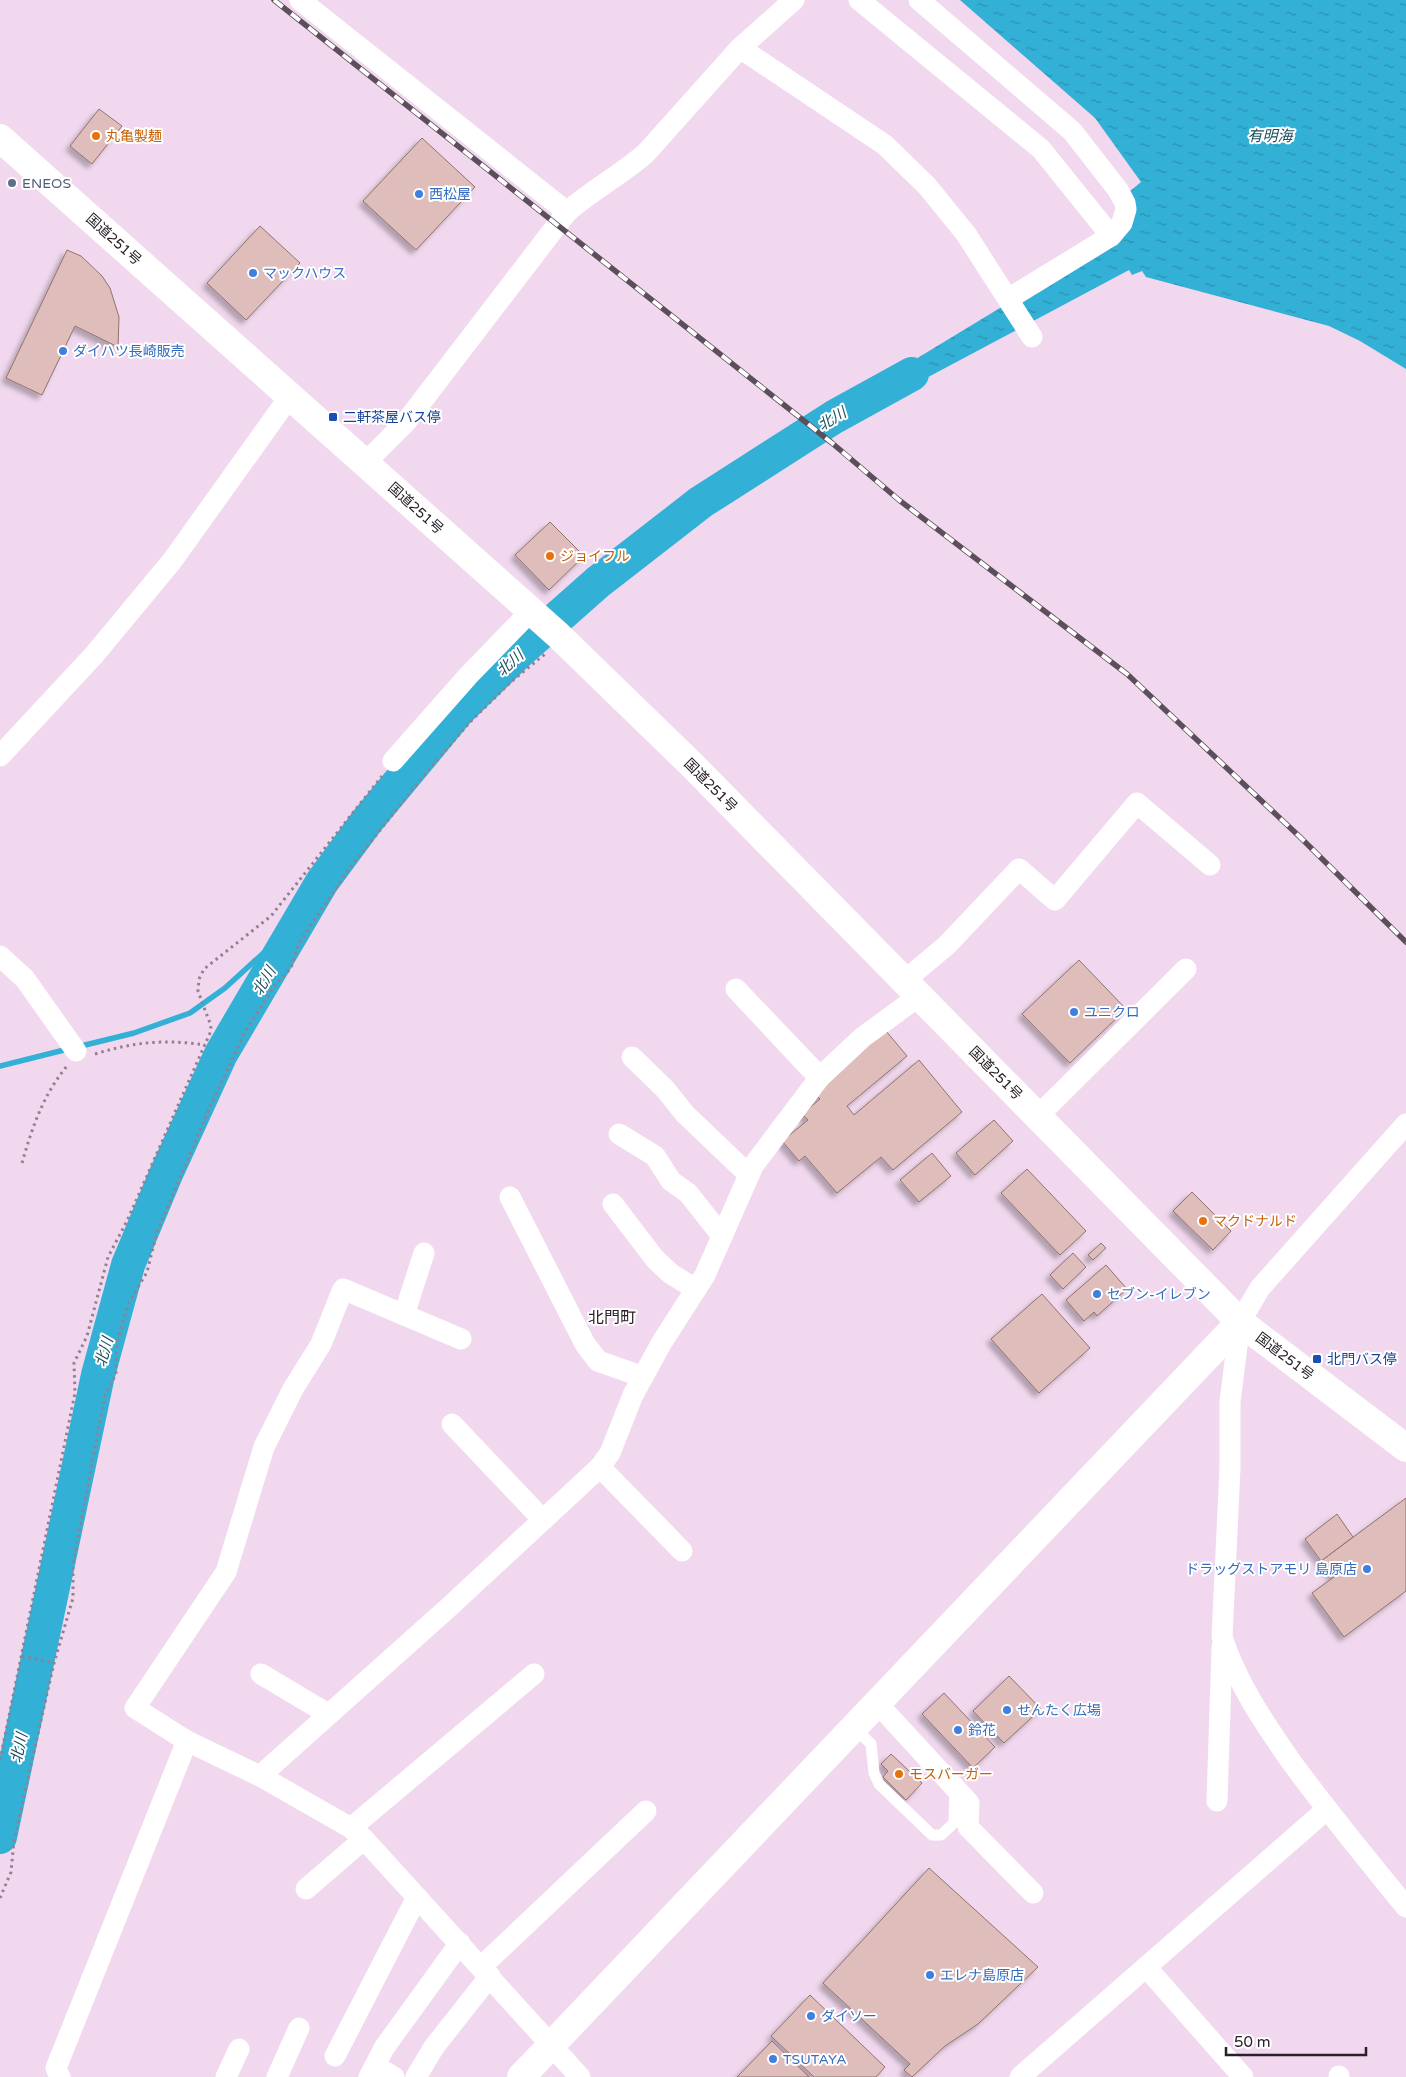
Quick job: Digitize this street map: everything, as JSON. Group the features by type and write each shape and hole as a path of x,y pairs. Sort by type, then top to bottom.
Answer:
{"main road":[{"name":"国道251号","path":"0,138 560,638 693,766 1240,1322 1406,1448"},
{"path":"521,2077 1240,1322"}],"street":[{"path":"300,0 567,212"},
{"path":"365,463 406,422 567,212 580,200 629,168 646,153 740,48 794,0"},
{"path":"859,0 1041,149 1111,236"},
{"path":"919,0 1072,131 1118,190 1125,203 1126,209 1122,223 1111,236 1009,300"},
{"path":"740,48 885,145 927,186 966,234 1032,337"},
{"path":"0,756 94,655 166,568 290,396"},
{"path":"393,761 468,676 534,614"},
{"path":"260,1776 448,1608 600,1467 610,1452 633,1395 705,1274 753,1166 820,1077 911,988 947,946 1019,869 1055,900 1137,803 1210,865"},
{"path":"0,956 25,979 78,1052"},
{"path":"1038,1116 1186,969"},
{"path":"632,1057 665,1089 685,1114 749,1175"},
{"path":"1217,1802 1230,1468 1230,1402 1240,1322 1260,1288 1406,1124"},
{"path":"619,1134 655,1156 672,1181 688,1193 722,1236"},
{"path":"510,1197 584,1344 598,1361 643,1377"},
{"path":"613,1204 655,1259 671,1274 696,1289"},
{"path":"404,1315 424,1253"},
{"path":"462,1339 343,1290 321,1344 293,1389 264,1447 226,1572 135,1708 187,1741 260,1776 358,1834 418,1897 580,2077"},
{"path":"452,1424 543,1520"},
{"path":"600,1467 682,1551"},
{"path":"1222,1637 1229,1660 1255,1710 1326,1810 1406,1907"},
{"path":"261,1674 328,1714"},
{"path":"306,1889 358,1834 534,1674"},
{"path":"877,1703 969,1803 968,1827 1033,1893"},
{"path":"60,2077 56,2068 187,1741"},
{"path":"1020,2077 1326,1810"},
{"path":"416,2077 434,2048 481,1986 485,1972 646,1811"},
{"path":"335,2056 418,1897"},
{"path":"394,2077 372,2072 384,2048 460,1944"},
{"path":"1146,1967 1242,2077"},
{"path":"277,2077 299,2028"},
{"path":"226,2077 240,2049"}],"lane":[{"path":"854,1727 872,1744 874,1773 879,1784 932,1835 941,1836 954,1823 955,1787"}],"path":[{"path":"0,1898 11,1872 14,1840 54,1662 73,1598 73,1564 105,1395 116,1374 117,1343 128,1304 147,1272 157,1232 209,1109 244,1034 274,986 291,968 298,943 343,877 420,780 477,715 560,638"},
{"path":"0,1760 24,1657 74,1393 74,1363 87,1336 108,1257 127,1221 205,1045 211,1026 198,985 204,969 271,916 393,761"},
{"path":"22,1163 34,1120 56,1079 78,1052 155,1041 205,1045"},
{"path":"24,1657 54,1662"}],"water":[{"name":"有明海","path":"960,0 1406,0 1406,369 1360,341 1329,326 1146,277 1142,271 1132,275 1129,270 917,383 906,365 1112,240 1129,192 1141,182 1095,118"}],"building":[{"name":"丸亀製麺","path":"99,109 122,126 92,164 70,146"},
{"name":"西松屋","path":"422,138 475,187 416,250 363,201"},
{"name":"マックハウス","path":"260,226 300,263 246,320 207,283"},
{"path":"67,250 81,256 102,276 110,288 119,317 118,347 75,326 42,395 6,378"},
{"name":"ジョイフル","path":"550,522 584,556 549,590 515,555"},
{"name":"ユニクロ","path":"1079,960 1126,1009 1070,1063 1022,1014"},
{"path":"886,1031 907,1056 847,1106 854,1115 919,1060 962,1112 893,1170 881,1157 837,1193 805,1156 799,1161 782,1141 808,1120 802,1114 820,1099 816,1095 825,1082"},
{"path":"994,1120 1013,1141 975,1175 956,1153"},
{"path":"932,1153 951,1176 919,1202 900,1180"},
{"path":"1027,1169 1086,1231 1060,1255 1001,1193"},
{"path":"1192,1192 1231,1231 1213,1250 1173,1211"},
{"path":"1101,1243 1106,1248 1093,1260 1088,1255"},
{"path":"1073,1253 1086,1267 1063,1289 1050,1275"},
{"path":"1106,1265 1127,1289 1097,1316 1094,1312 1084,1321 1066,1300"},
{"path":"1042,1294 1090,1348 1039,1393 991,1339"},
{"name":"ドラッグストアモリ 島原店","path":"1406,1498 1406,1591 1344,1637 1312,1593 1334,1577 1321,1561"},
{"path":"1337,1514 1353,1537 1321,1561 1305,1539"},
{"name":"せんたく広場","path":"1009,1676 1041,1709 1004,1743 973,1711"},
{"name":"鈴花","path":"944,1693 995,1747 973,1768 922,1714"},
{"name":"モスバーガー","path":"891,1754 922,1783 906,1800 883,1777 888,1771 881,1764"},
{"name":"エレナ島原店","path":"929,1868 1038,1967 978,2024 945,2046 912,2077 904,2070 910,2064 823,1983"},
{"name":"ダイソー","path":"810,1995 885,2067 876,2077 814,2077 771,2036"},
{"name":"TSUTAYA","path":"772,2041 809,2077 737,2077"}],"waterway":[{"name":"北川","path":"0,1837 98,1375 128,1265 166,1174 221,1054 322,882 367,821 459,710 520,651 598,582 701,502 834,417 912,374"},
{"path":"77,1047 134,1033 190,1013 225,988 269,948 286,940"},
{"path":"0,1066 68,1049"}],"railway":[{"path":"274,0 832,443 899,500 1127,674 1301,838 1406,942"}],"place":[{"name":"丸亀製麺","path":"96,136"},
{"name":"ENEOS","path":"12,183"},
{"name":"西松屋","path":"419,194"},
{"name":"マックハウス","path":"253,273"},
{"name":"ダイハツ長崎販売","path":"63,351"},
{"name":"二軒茶屋バス停","path":"333,417"},
{"name":"ジョイフル","path":"550,556"},
{"name":"ユニクロ","path":"1074,1012"},
{"name":"マクドナルド","path":"1203,1221"},
{"name":"セブン-イレブン","path":"1097,1294"},
{"name":"北門バス停","path":"1317,1359"},
{"name":"ドラッグストアモリ 島原店","path":"1367,1569"},
{"name":"せんたく広場","path":"1007,1710"},
{"name":"鈴花","path":"958,1730"},
{"name":"モスバーガー","path":"899,1774"},
{"name":"エレナ島原店","path":"930,1975"},
{"name":"ダイソー","path":"811,2016"},
{"name":"TSUTAYA","path":"773,2059"}],"district":[{"name":"北門町","path":"612,1317"}]}
